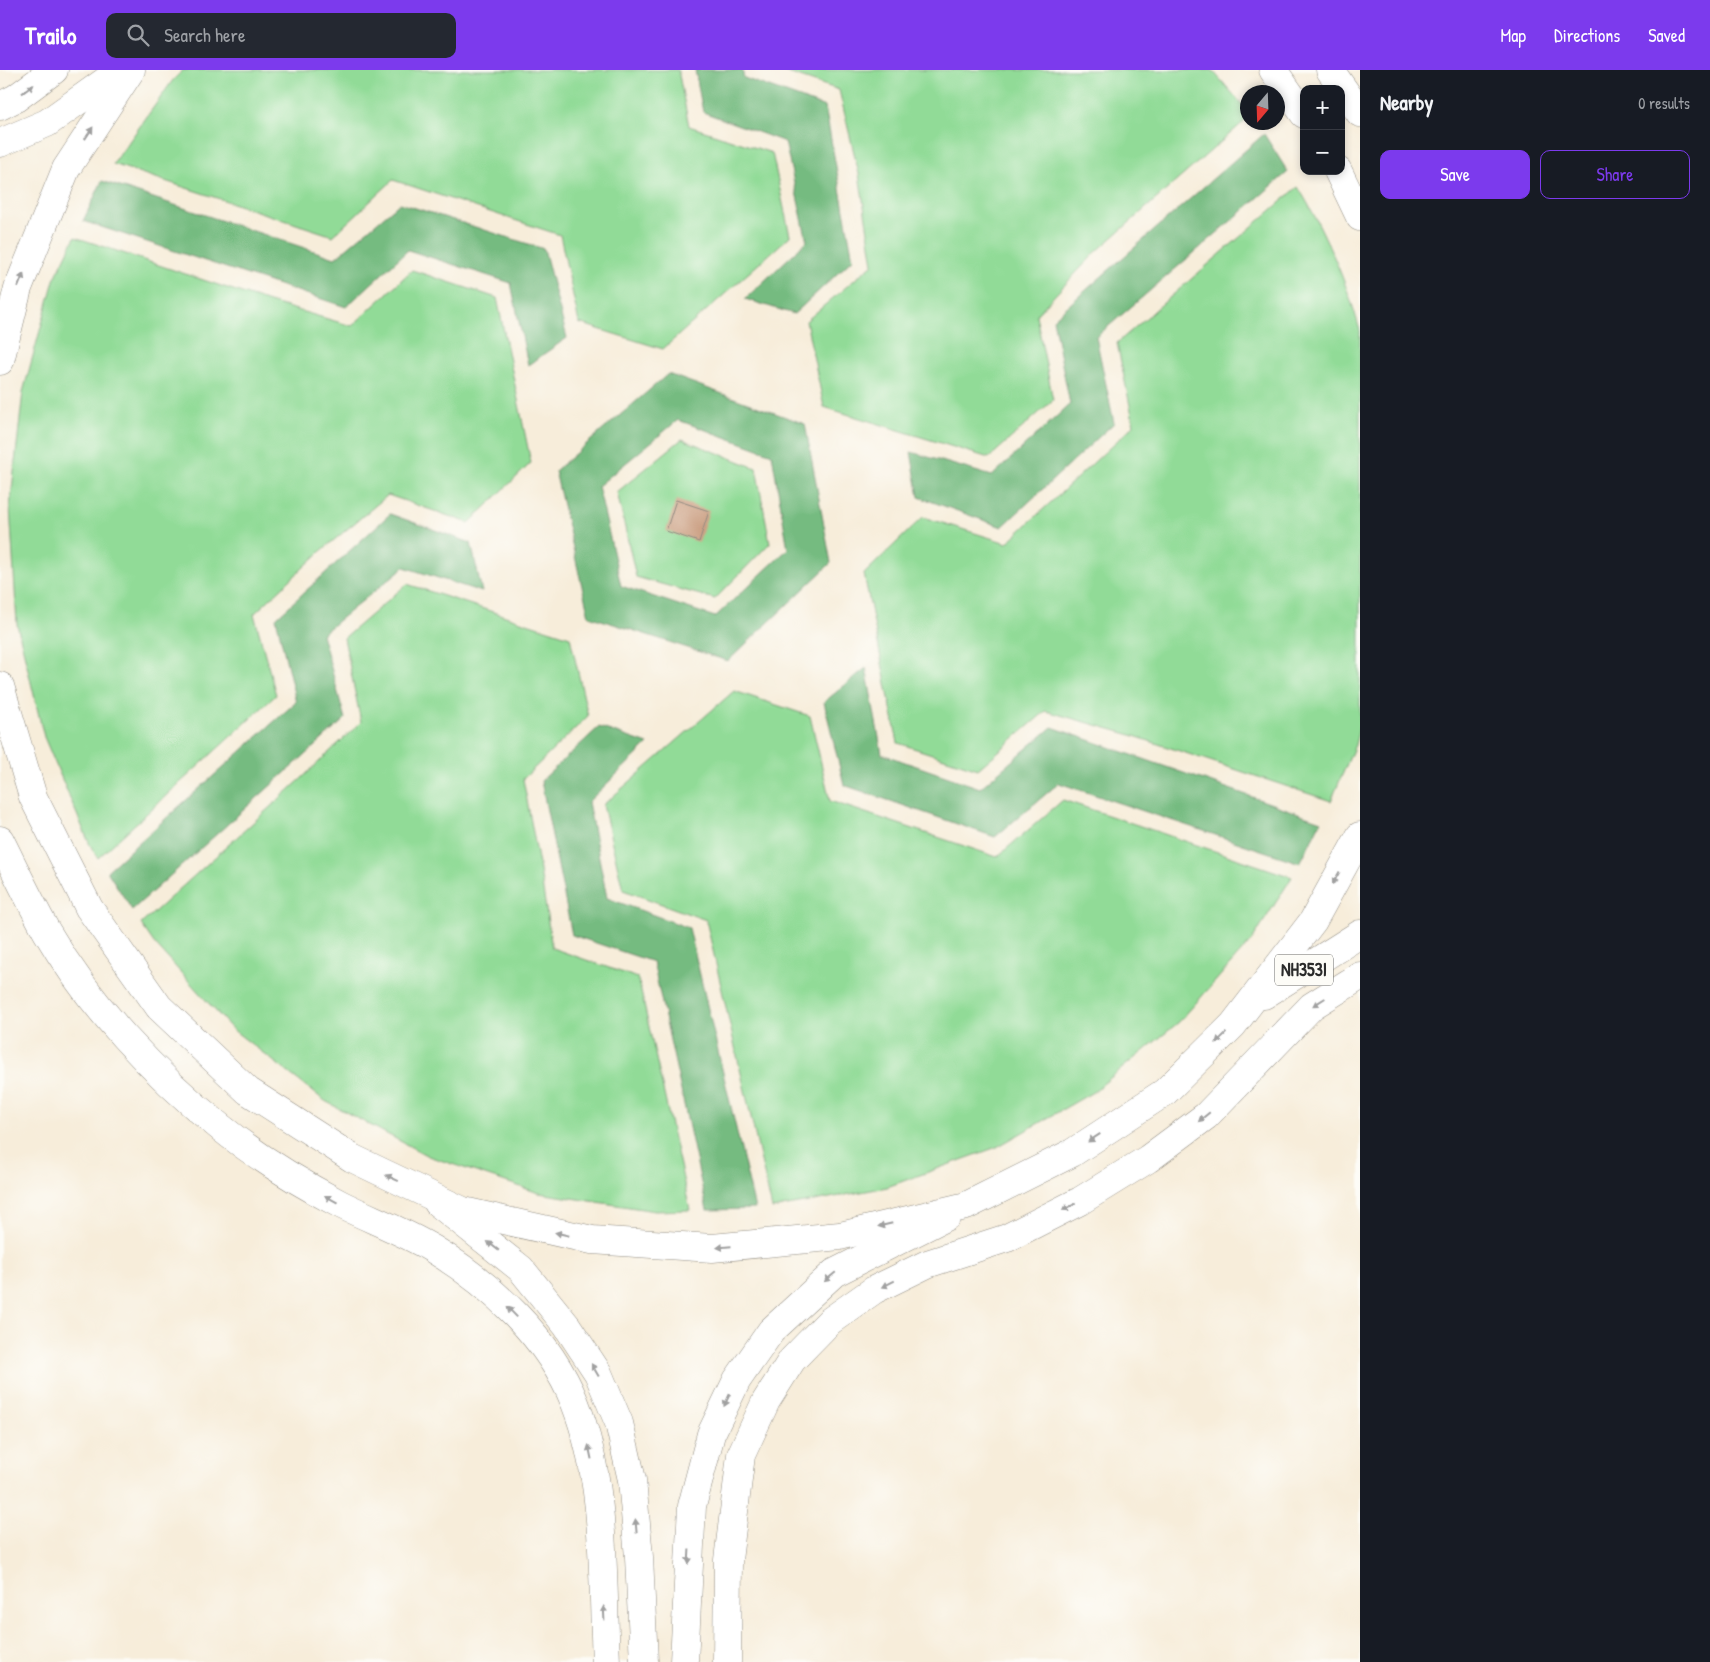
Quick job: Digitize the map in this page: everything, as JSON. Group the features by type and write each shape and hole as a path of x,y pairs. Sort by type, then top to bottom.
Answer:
{"main road":[{"path":"0,106 16,98 54,70"},
{"path":"0,143 47,123 121,70"},
{"path":"0,361 18,288 66,169 131,70"},
{"path":"1273,70 1300,108"},
{"path":"1330,70 1360,113"},
{"path":"1340,175 1360,217"},
{"path":"0,686 37,806 89,908 159,1007 248,1091 352,1158 463,1211 592,1240 712,1248 840,1236 966,1206"},
{"path":"684,1662 692,1506 711,1434 737,1380 771,1331 834,1273 1072,1152 1165,1092 1233,1025 1313,921 1360,836"},
{"path":"0,840 48,933 89,993 130,1041 172,1085 221,1128 278,1169 338,1203 432,1248 476,1278 512,1311 551,1357 574,1402 590,1449 598,1508 606,1662"},
{"name":"NH353I","path":"1248,1005 1360,934"},
{"path":"727,1662 728,1560 741,1455 766,1401 792,1360 830,1321 874,1290 927,1264 1007,1238 1080,1201 1148,1159 1206,1116 1312,1006 1360,976"},
{"path":"426,1193 521,1269 568,1326 598,1373 619,1423 632,1480 639,1557 644,1662"}],"green space":[{"path":"183,70 678,70 689,126 772,153 790,236 663,349 579,323 560,235 393,180 333,236 113,164 173,80"},
{"path":"695,70 742,70 744,78 825,107 853,259 794,314 745,299 807,241 785,142 703,112"},
{"path":"779,70 1212,70 1240,102 1240,125 1096,252 1036,315 1053,400 989,458 824,407 806,321 873,264 859,174 839,90"},
{"path":"1264,134 1288,172 1096,337 1114,423 1002,527 919,497 911,452 992,476 1070,404 1053,319"},
{"path":"102,181 335,258 400,203 544,249 567,338 528,365 511,283 408,250 346,307 83,221"},
{"path":"1298,187 1334,257 1349,295 1360,331 1360,724 1355,745 1331,801 1128,734 1046,711 978,769 898,743 864,574 923,517 1007,543 1134,425 1117,343"},
{"path":"75,237 269,302 352,326 412,270 497,298 531,463 469,523 388,495 321,551 254,614 276,695 98,858 90,845 44,737 17,624 10,507 23,392 54,280"},
{"path":"668,374 805,424 831,563 728,661 589,616 555,471","holes":["678,420 772,454 788,549 715,617 621,586 598,486"]},
{"path":"682,439 756,468 770,543 715,599 636,577 617,492"},
{"path":"390,514 471,543 482,592 404,567 322,634 345,719 132,910 107,871 296,702 276,618"},
{"path":"407,584 570,637 588,716 523,779 552,948 638,978 690,1210 655,1211 539,1193 428,1156 325,1101 232,1029 154,943 141,924 361,722 344,638"},
{"path":"866,668 882,754 980,788 1052,727 1321,821 1300,863 1059,783 995,837 844,785 824,702"},
{"path":"734,691 810,716 830,801 997,857 1063,800 1292,877 1252,940 1179,1022 1093,1092 997,1147 887,1187 772,1209 706,920 623,890 603,805"},
{"path":"599,727 648,744 588,802 607,898 689,928 755,1209 707,1210 653,962 572,935 541,781"}],"building":[{"path":"676,500 709,511 699,542 666,531"}]}
